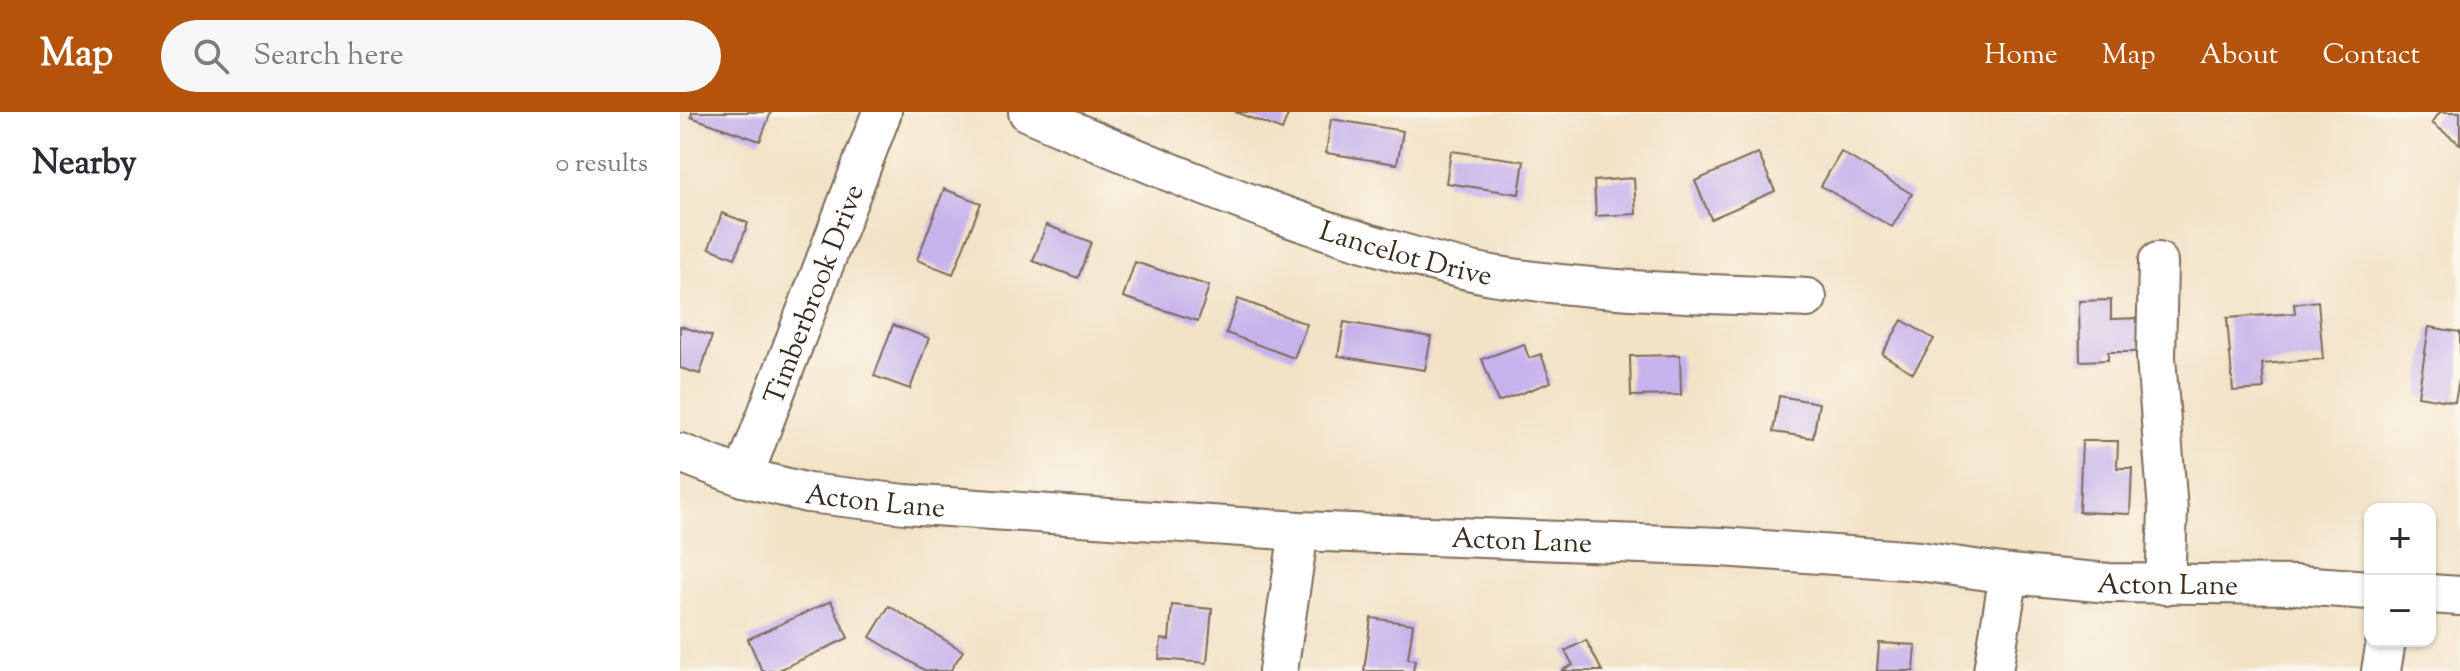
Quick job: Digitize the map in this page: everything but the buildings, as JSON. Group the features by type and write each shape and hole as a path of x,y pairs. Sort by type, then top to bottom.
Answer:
{"street":[{"name":"Timberbrook Drive","path":"743,477 882,112"},
{"name":"Lancelot Drive","path":"1028,112 1181,177 1319,228 1408,255 1491,275 1575,285 1807,298"},
{"path":"2158,262 2156,358 2168,511 2165,585"},
{"name":"Acton Lane","path":"680,453 743,477 808,493 905,504 1299,531 1721,547 1919,561 2009,574 2109,583 2298,585 2364,590"},
{"path":"1278,671 1299,531"},
{"path":"1993,671 2009,574"},
{"path":"2436,594 2460,596"},
{"path":"2381,671 2385,647"}]}
